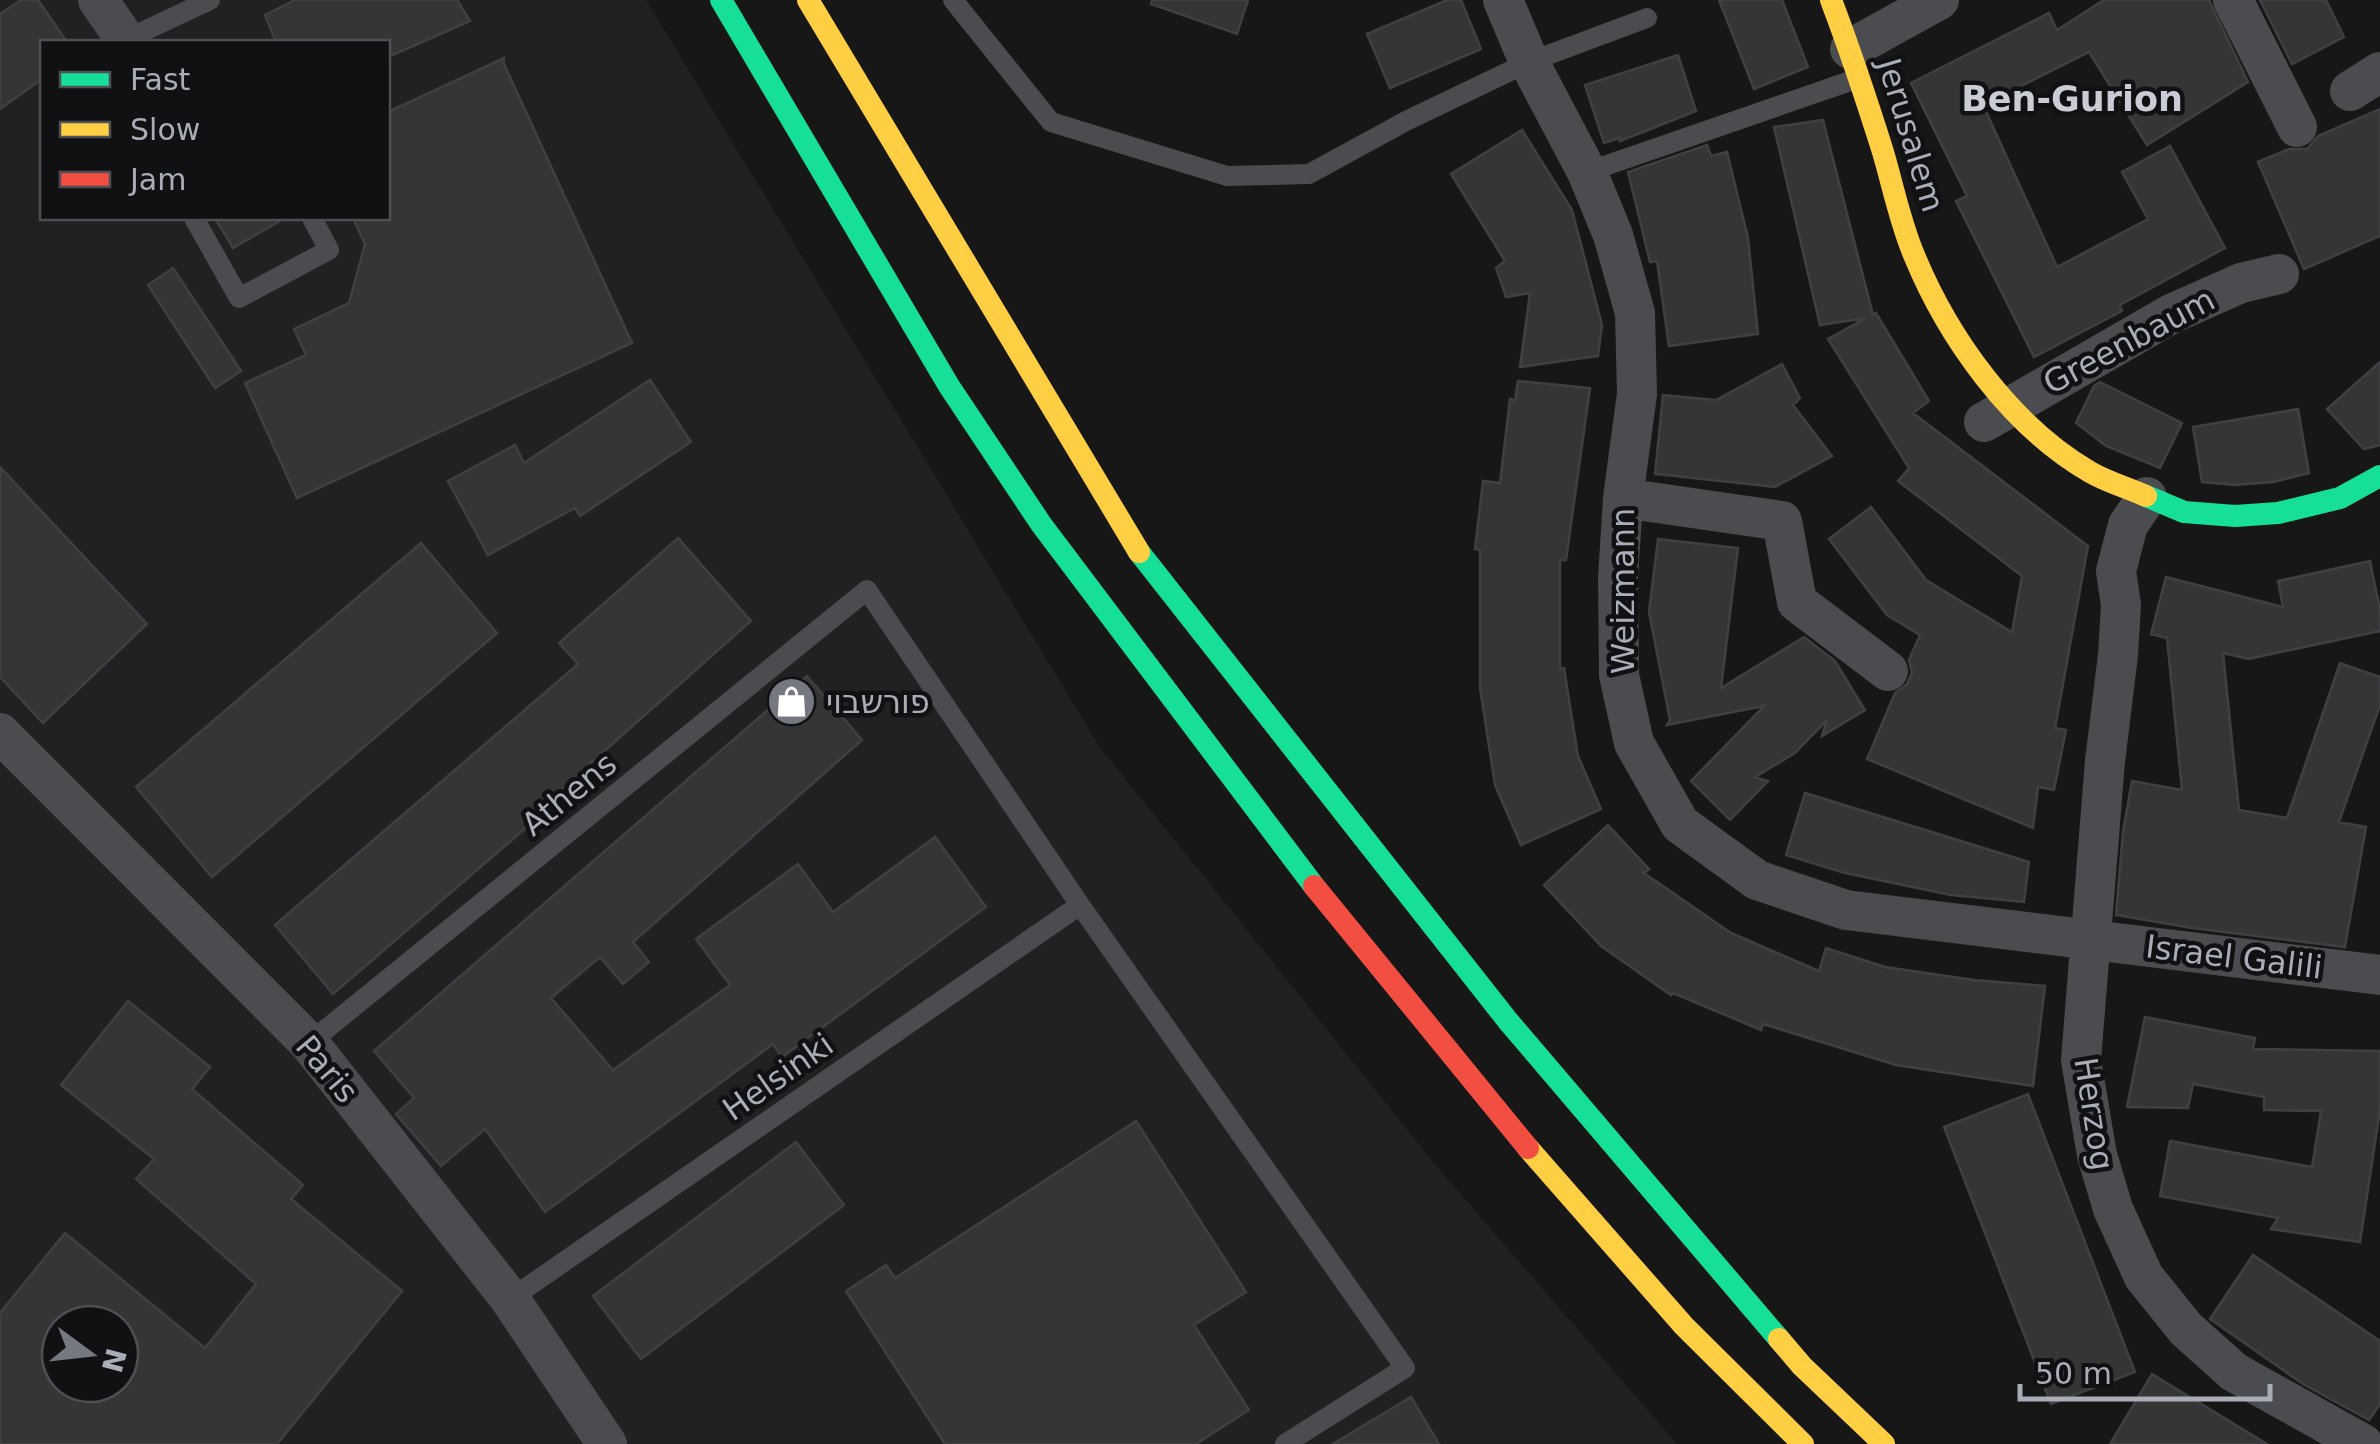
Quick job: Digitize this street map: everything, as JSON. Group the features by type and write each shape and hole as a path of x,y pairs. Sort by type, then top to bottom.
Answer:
{"main road":[{"path":"720,0 949,386 1040,524 1345,926 1568,1196 1684,1326 1803,1444"},
{"path":"808,0 1141,556 1508,1021 1802,1366 1884,1444"},
{"name":"Jerusalem","path":"1831,0 1855,63 1912,251 1956,335 1995,388 1992,417 2092,473 2133,518 2184,512 2234,516 2278,513 2340,498 2380,476"},
{"name":"Jerusalem","path":"1929,289 1941,359"}],"street":[{"path":"98,0 125,40"},
{"name":"Weizmann","path":"1503,0 1529,62 1588,172 1613,234 1634,313 1637,394 1623,498 1618,578 1619,674 1634,743 1680,824 1757,880 1846,910 2089,938"},
{"path":"1855,63 1939,0"},
{"path":"2233,0 2298,127"},
{"name":"Greenbaum","path":"1992,417 2172,314 2241,283 2279,274"},
{"path":"1623,498 1782,521 1797,602 1888,672"},
{"name":"Herzog","path":"2133,518 2116,572 2120,605 2118,656 2104,761 2081,1060 2097,1155 2112,1209 2144,1277 2186,1329 2234,1372 2364,1444"},
{"name":"Paris","path":"0,733 309,1044 510,1299 607,1444"},
{"name":"Israel Galili","path":"2089,938 2380,975"}],"lane":[{"path":"128,40 210,0"},
{"path":"953,0 1051,122 1228,176 1309,174 1406,121 1529,62 1647,18"},
{"path":"1588,172 1855,63"},
{"path":"195,220 239,298 329,250 313,220"},
{"name":"Athens","path":"309,1044 867,590 1080,905"},
{"path":"1080,905 1405,1368 1285,1444"},
{"name":"Helsinki","path":"510,1299 1080,905"}],"shaded area":[{"path":"0,0 646,0 1099,746 1438,1168 1677,1444 0,1444"}],"building":[{"path":"21,0 38,0 66,40 40,40 40,80 0,109 0,14"},
{"path":"295,0 457,0 470,21 390,56 390,40 275,40 265,15"},
{"path":"1152,0 1248,0 1237,34 1151,4"},
{"path":"1447,0 1461,0 1481,49 1390,88 1367,34"},
{"path":"1719,0 1782,0 1808,67 1754,89"},
{"path":"2104,0 2209,0 2248,82 2147,145 2089,52 1983,105 2057,267 2148,219 2122,172 2170,146 2225,248 2120,305 2122,311 2034,357 1956,201 1967,196 1911,83 2049,13 2057,30"},
{"path":"2260,0 2326,0 2344,37 2292,64"},
{"path":"1678,55 1696,111 1620,141 1619,138 1604,143 1585,85"},
{"path":"504,58 632,343 297,498 245,383 306,355 294,329 349,303 365,244 354,220 390,220 390,111"},
{"path":"2380,109 2380,236 2304,269 2258,162 2289,149 2307,149 2318,136"},
{"path":"1823,120 1873,315 1876,313 1929,401 1913,413 2088,546 2055,728 2066,730 2054,790 2038,787 2033,828 1867,759 1895,693 1907,684 1912,673 1909,660 1920,635 1887,615 1829,539 1871,507 1926,580 2012,632 2022,576 1898,481 1909,468 1828,339 1866,318 1820,325 1774,127"},
{"path":"1522,130 1572,210 1602,325 1598,356 1520,367 1530,293 1506,297 1496,268 1505,261 1451,174"},
{"path":"1707,145 1711,156 1727,152 1748,238 1758,334 1669,346 1657,261 1650,262 1628,172"},
{"path":"216,220 282,220 233,248"},
{"path":"173,268 241,371 215,388 148,285"},
{"path":"2380,362 2380,445 2364,449 2327,409"},
{"path":"1782,364 1800,398 1793,405 1832,456 1775,487 1655,474 1663,395 1716,400"},
{"path":"650,380 691,442 580,516 575,508 488,555 448,481 515,445 524,463"},
{"path":"1518,381 1590,388 1566,560 1560,560 1560,669 1564,668 1578,756 1601,809 1521,845 1495,785 1480,688 1480,550 1475,549 1483,481 1500,483 1510,399 1515,400"},
{"path":"2100,382 2182,423 2160,468 2106,446 2076,423 2094,386"},
{"path":"2298,409 2309,473 2273,482 2202,482 2193,427"},
{"path":"0,467 147,624 43,723 0,677"},
{"path":"678,538 751,621 539,809 542,814 333,994 275,925 578,664 559,643"},
{"path":"1658,539 1738,548 1721,688 1804,637 1835,661 1865,710 1822,736 1827,720 1795,753 1755,777 1768,781 1730,820 1691,781 1764,706 1667,725 1670,720 1649,612"},
{"path":"421,543 497,633 212,877 136,787"},
{"path":"2370,561 2380,631 2248,659 2223,653 2239,810 2287,818 2340,663 2380,677 2380,705 2339,822 2366,827 2345,947 2116,915 2132,781 2182,790 2167,638 2151,634 2166,577 2283,607 2278,581"},
{"path":"807,676 862,740 633,942 649,962 623,984 600,957 551,998 613,1070 730,985 696,939 798,864 833,912 935,837 986,907 782,1057 773,1044 545,1212 485,1129 441,1166 396,1114 414,1098 374,1051"},
{"path":"1805,793 2029,862 2024,902 1951,895 1845,873 1786,855"},
{"path":"1608,825 1649,869 1644,873 1731,933 1819,971 1826,948 1885,967 2045,986 2033,1086 1896,1065 1763,1024 1761,1030 1671,995 1601,946 1544,885"},
{"path":"128,1001 210,1067 192,1089 303,1185 291,1199 402,1291 277,1444 0,1444 0,1313 65,1233 205,1348 256,1284 136,1179 154,1159 61,1085"},
{"path":"2145,1017 2255,1038 2253,1049 2380,1051 2380,1110 2360,1242 2271,1229 2278,1218 2160,1196 2170,1141 2312,1167 2321,1111 2264,1110 2264,1097 2193,1084 2188,1108 2127,1107"},
{"path":"2028,1094 2135,1372 2051,1404 1944,1127"},
{"path":"1136,1121 1246,1292 1194,1325 1249,1410 1196,1444 945,1444 846,1291 886,1265 895,1278"},
{"path":"796,1142 844,1205 641,1359 593,1296"},
{"path":"2253,1255 2380,1341 2380,1404 2369,1420 2303,1384 2210,1319"},
{"path":"2152,1374 2267,1444 2110,1444"},
{"path":"1411,1397 1439,1444 1333,1444"}],"traffic: fast":[{"path":"721,0 949,386 1041,524 1314,886"},
{"path":"2146,496 2184,512 2235,516 2278,513 2340,498 2380,476"},
{"path":"1139,552 1508,1021 1779,1339"}],"traffic: slow":[{"path":"808,0 1139,552"},
{"path":"1831,0 1909,242 1928,286 1964,348 2009,405 2061,453 2097,476 2146,496"},
{"path":"1528,1148 1684,1326 1803,1444"},
{"path":"1779,1339 1884,1444"}],"traffic: jam":[{"path":"1314,886 1528,1148"}],"place":[{"name":"פורשבוי","path":"791,702"}],"district":[{"name":"Ben-Gurion","path":"2072,99"}]}
